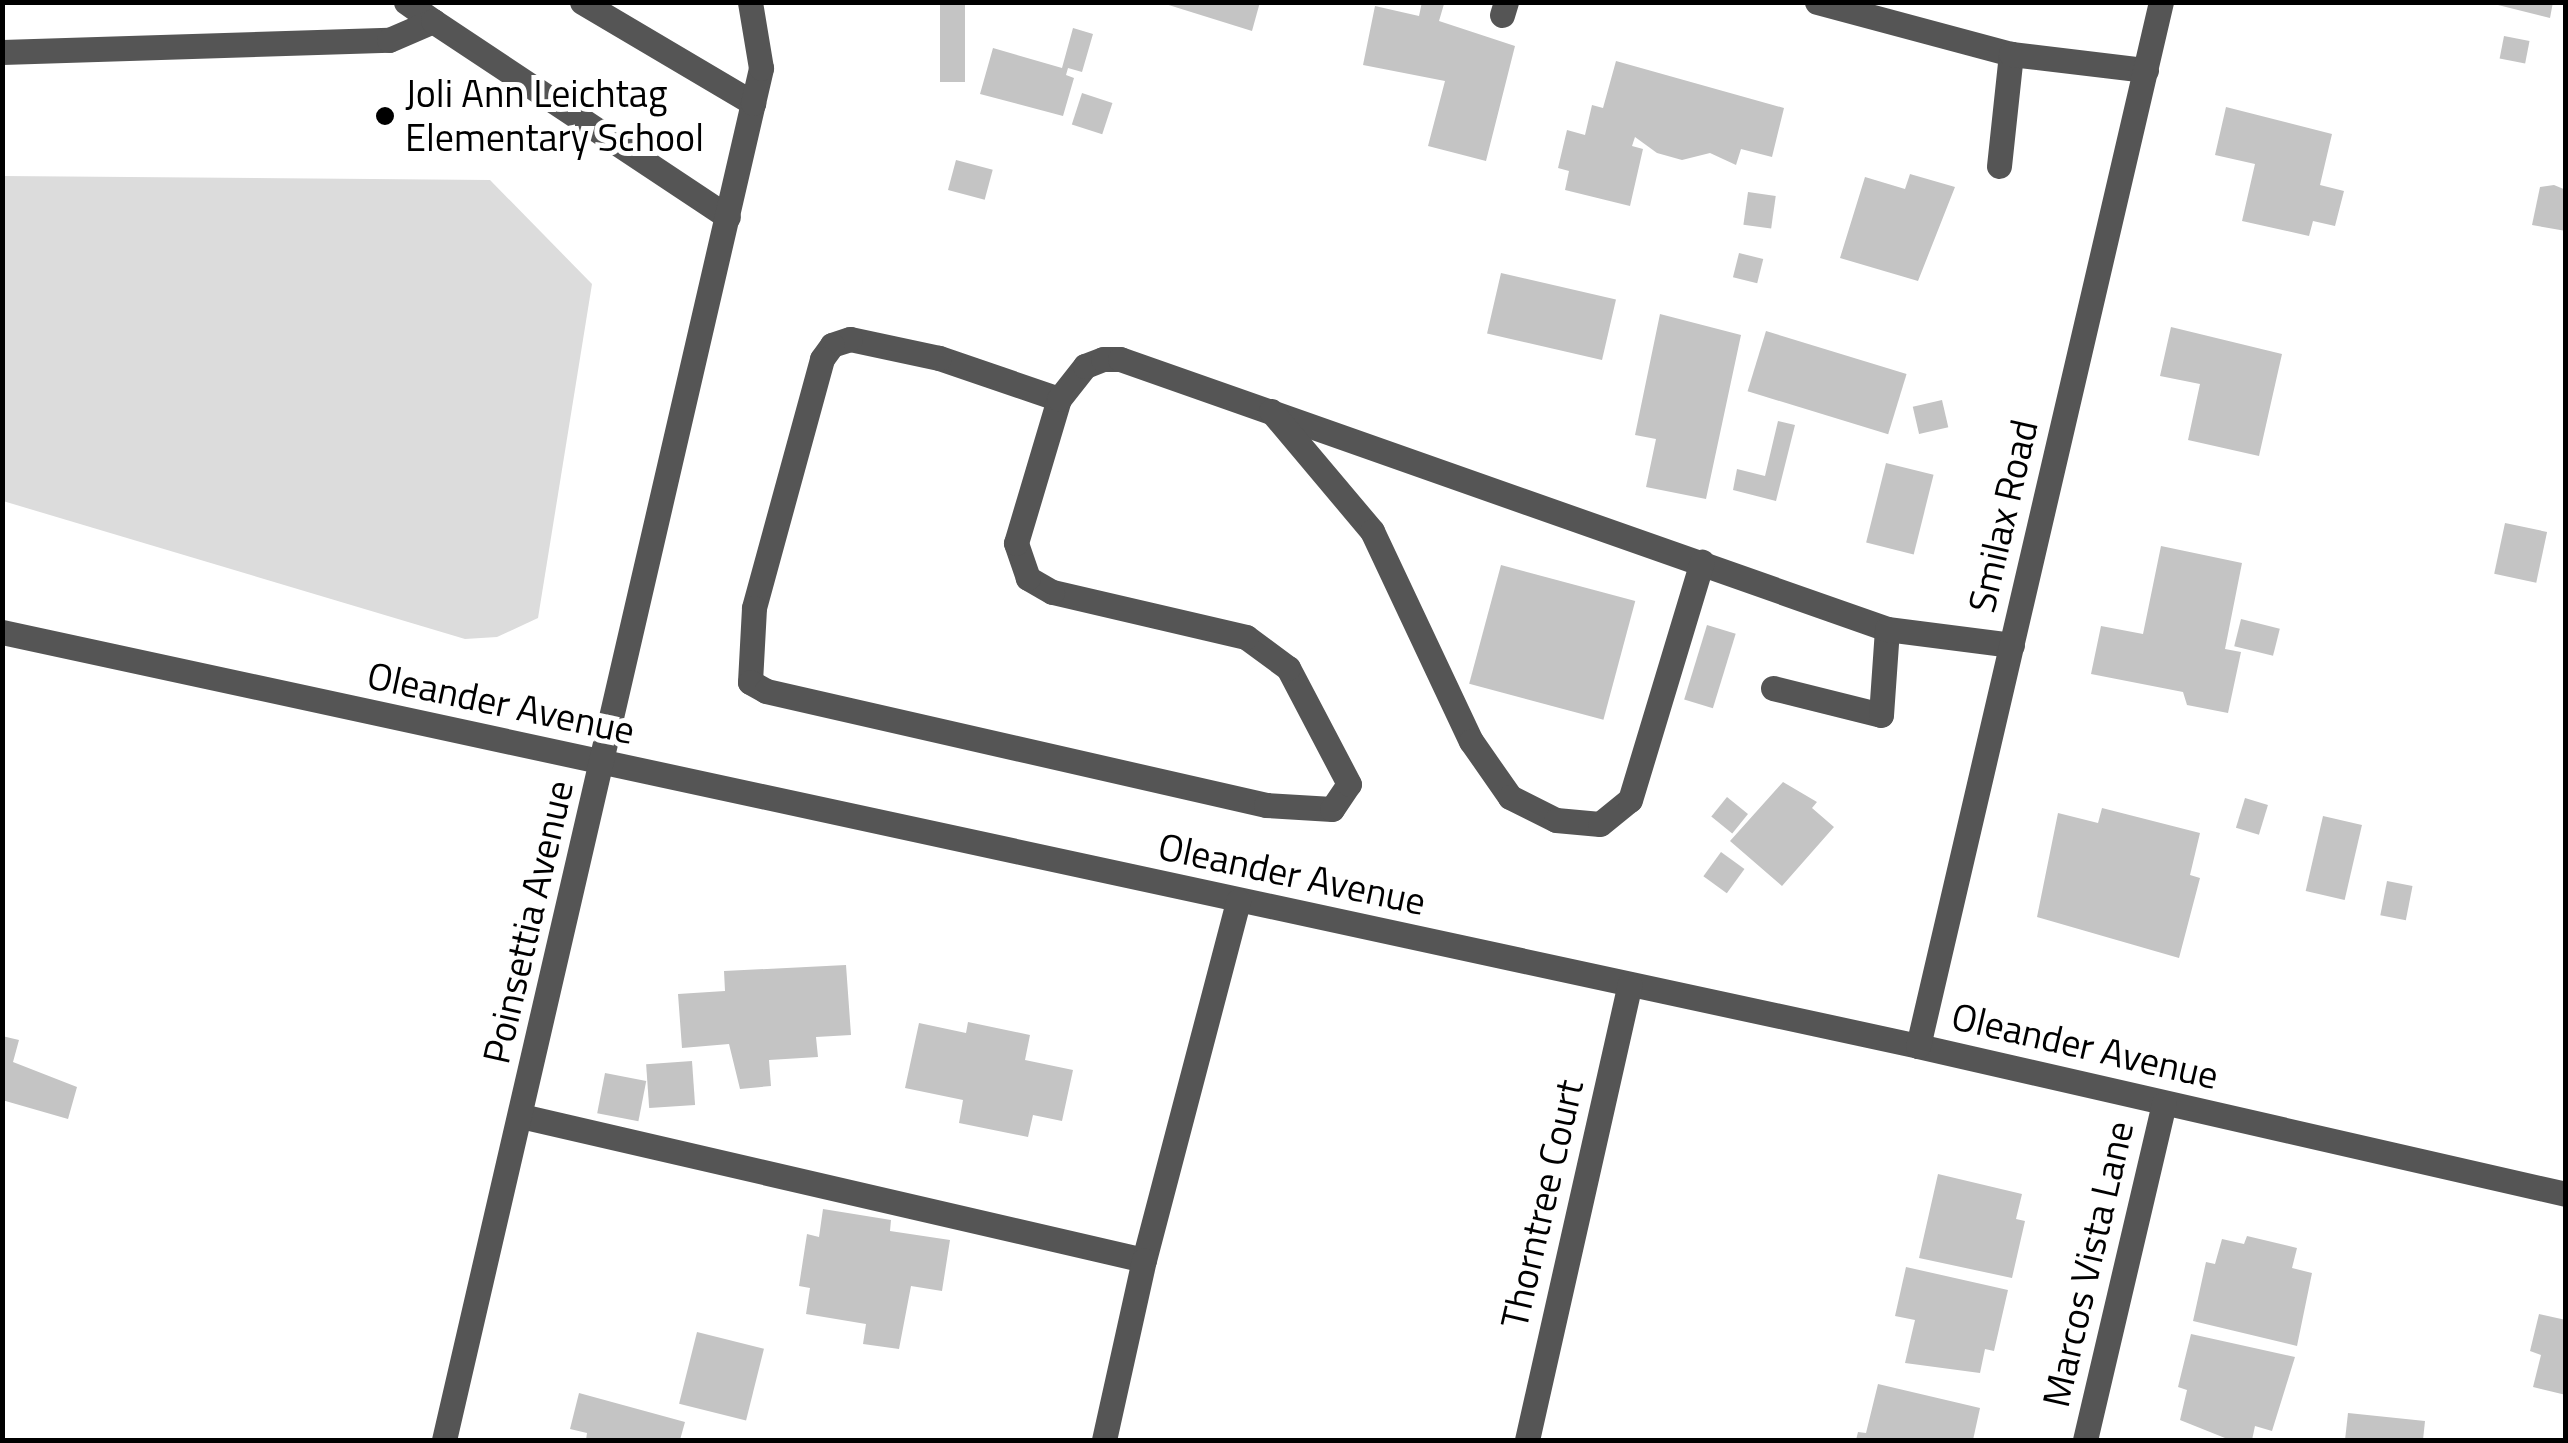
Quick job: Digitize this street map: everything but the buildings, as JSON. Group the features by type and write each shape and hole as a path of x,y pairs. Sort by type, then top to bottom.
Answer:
{"street":[{"path":"406,2 728,216"},
{"path":"582,2 754,103"},
{"name":"Poinsettia Avenue","path":"444,1440 604,764 754,103 761,68 750,2"},
{"path":"1817,2 2012,54 2146,70"},
{"name":"Smilax Road","path":"1918,1046 2161,2"},
{"path":"2,52 389,40 433,21"},
{"path":"1998,166 2012,54"},
{"path":"1058,398 939,358 850,339 832,345 822,359 754,608 750,682 766,691 1266,805 1332,809 1349,784 1288,668 1246,638 1052,592 1028,578 1016,543 1058,398 1085,366 1120,359 1887,630 2012,645"},
{"path":"1272,411 1372,531 1491,769 1510,797 1556,820 1600,824 1630,800 1702,562"},
{"path":"1773,688 1881,715 1887,630"},
{"name":"Oleander Avenue","path":"2,632 1918,1046 2566,1194"},
{"path":"1104,1440 1144,1260 1238,901"},
{"name":"Thorntree Court","path":"1527,1440 1630,984"},
{"name":"Marcos Vista Lane","path":"2085,1440 2164,1104"},
{"path":"521,1116 1144,1260"}],"shaded area":[{"path":"3,176 490,180 592,284 538,618 497,637 465,639 3,501"}],"place":[{"name":"Joli Ann Leichtag Elementary School","path":"385,116"}]}
